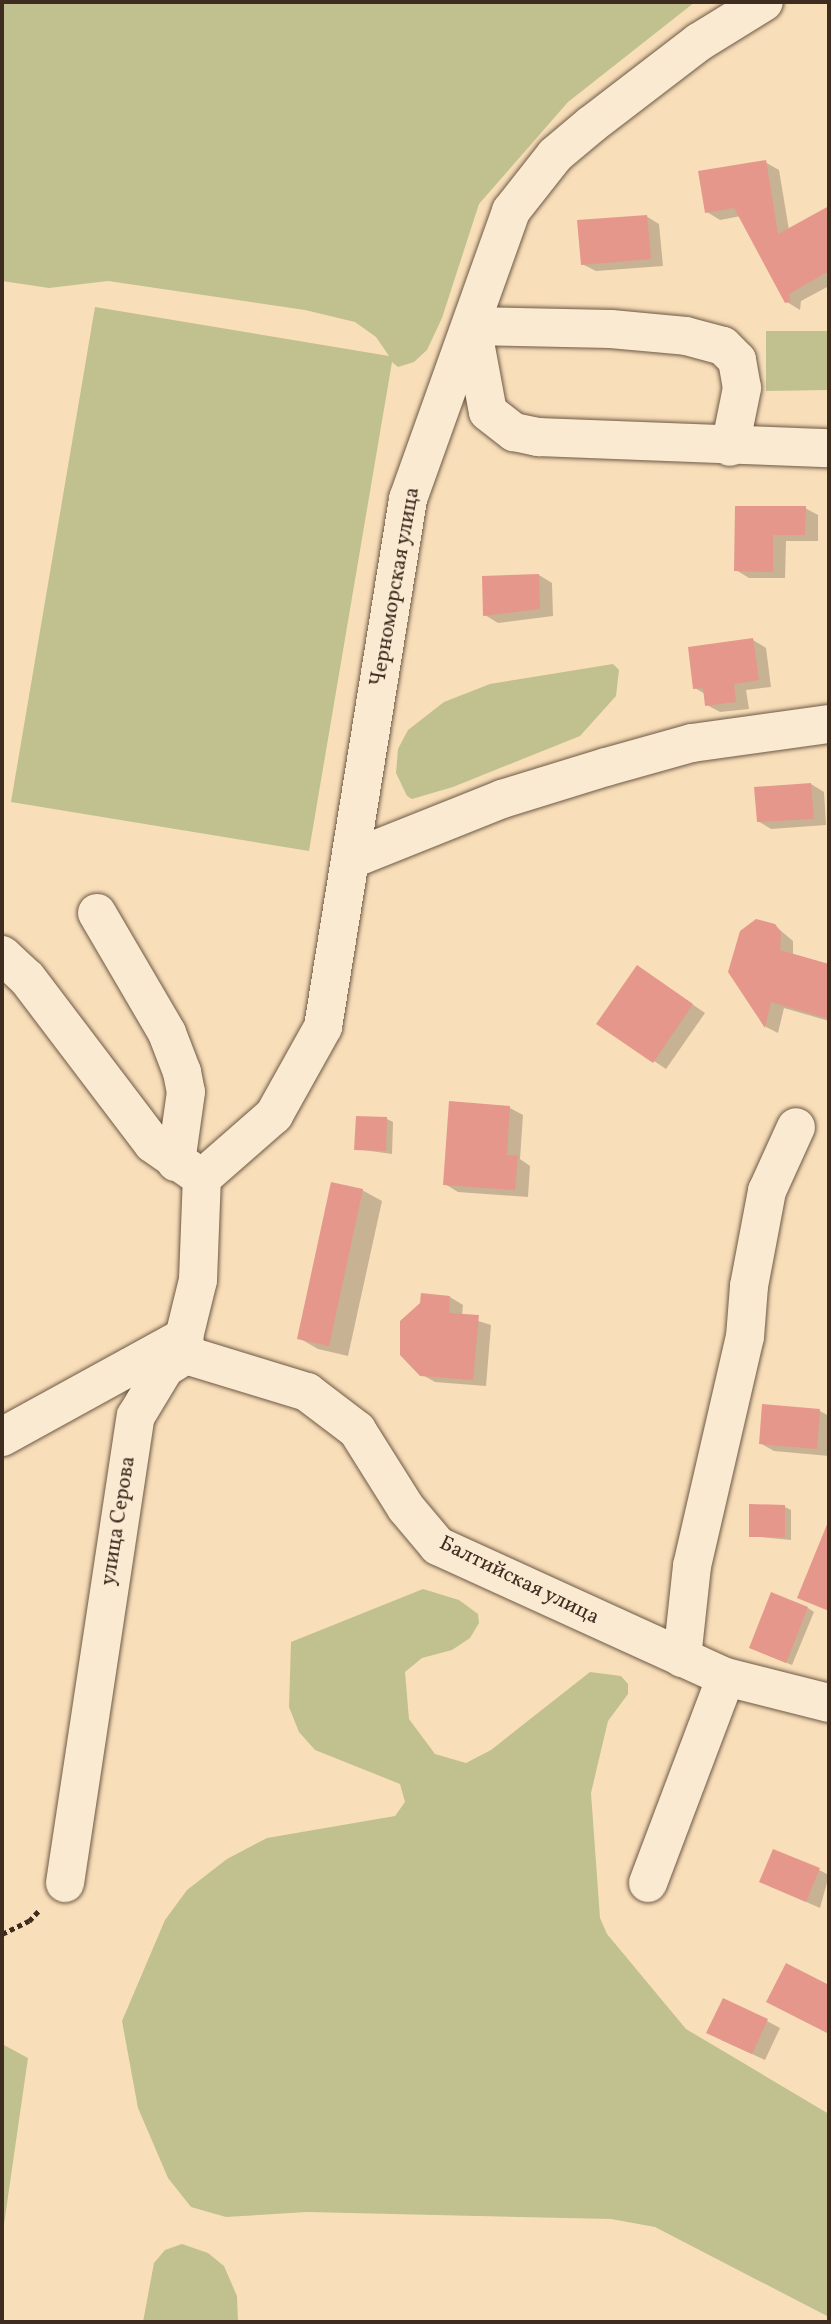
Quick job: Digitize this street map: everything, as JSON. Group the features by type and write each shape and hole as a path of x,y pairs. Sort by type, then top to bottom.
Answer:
{"street":[{"name":"Черноморская улица","path":"189,1170 274,1115 323,1027 408,499 511,211 555,155 699,42 764,2"},
{"path":"730,447 742,388 737,360 723,346 686,336 611,329 472,326 488,412 514,432 538,437 730,447 829,448"},
{"path":"352,859 502,799 606,766 692,743 829,724"},
{"path":"2,1437 185,1346 198,1280 186,1092 182,1072 167,1032 97,913"},
{"path":"2,955 27,978 153,1144 189,1170"},
{"path":"682,1658 692,1566 745,1336 749,1286 767,1191 796,1127"},
{"name":"Балтийская улица","path":"185,1346 307,1392 357,1430 406,1508 439,1546 726,1678 829,1703"},
{"name":"улица Серова","path":"65,1883 136,1416 165,1368 185,1346"},
{"path":"648,1883 726,1678"}],"path":[{"path":"2,1934 29,1921 65,1883"}],"green space":[{"path":"2,2 695,2 568,102 479,204 442,318 427,350 414,362 398,367 392,362 309,851 11,802 95,307 389,356 376,337 355,322 305,310 108,281 49,288 2,281"},
{"path":"766,331 829,331 829,390 766,391"},
{"path":"613,664 619,670 616,696 580,736 453,787 412,799 407,796 396,773 398,749 408,730 444,702 490,684"},
{"path":"423,1589 459,1600 478,1614 479,1623 470,1638 452,1650 422,1658 405,1672 409,1719 435,1754 466,1763 491,1750 590,1672 621,1676 628,1684 628,1694 608,1721 591,1793 600,1918 607,1934 686,2029 829,2114 829,2317 655,2227 611,2219 307,2212 226,2217 191,2207 168,2178 138,2108 122,2021 165,1920 187,1890 227,1859 267,1838 395,1816 405,1802 400,1784 315,1750 299,1732 289,1707 291,1642"},
{"path":"2,2044 28,2058 2,2238"},
{"path":"182,2244 208,2253 224,2266 237,2296 238,2322 143,2322 154,2263 165,2250"}],"building":[{"path":"766,160 778,234 829,206 829,271 789,294 790,302 785,303 734,208 705,213 698,171"},
{"path":"647,215 651,259 581,265 577,220"},
{"path":"735,506 806,506 805,535 773,535 773,572 734,571"},
{"path":"539,574 540,609 483,616 482,576"},
{"path":"753,638 759,680 734,684 736,702 705,706 703,688 693,689 688,647"},
{"path":"811,783 814,819 757,822 754,787"},
{"path":"756,919 775,924 781,932 780,950 829,964 829,1019 771,1002 765,1028 728,972 740,931"},
{"path":"637,965 693,1004 653,1063 596,1024"},
{"path":"449,1101 510,1106 507,1155 518,1156 515,1190 443,1185"},
{"path":"356,1116 387,1117 386,1151 354,1150"},
{"path":"331,1182 363,1189 329,1346 297,1339"},
{"path":"421,1293 450,1296 449,1313 479,1315 473,1380 420,1376 400,1355 400,1321 420,1303"},
{"path":"762,1404 820,1409 817,1449 759,1444"},
{"path":"749,1504 785,1505 785,1537 749,1537"},
{"path":"829,1522 829,1611 797,1598"},
{"path":"771,1592 808,1607 786,1663 749,1648"},
{"path":"773,1849 820,1868 806,1902 759,1882"},
{"path":"786,1963 829,1985 829,2034 766,2002"},
{"path":"723,1998 768,2019 752,2054 706,2033"}]}
